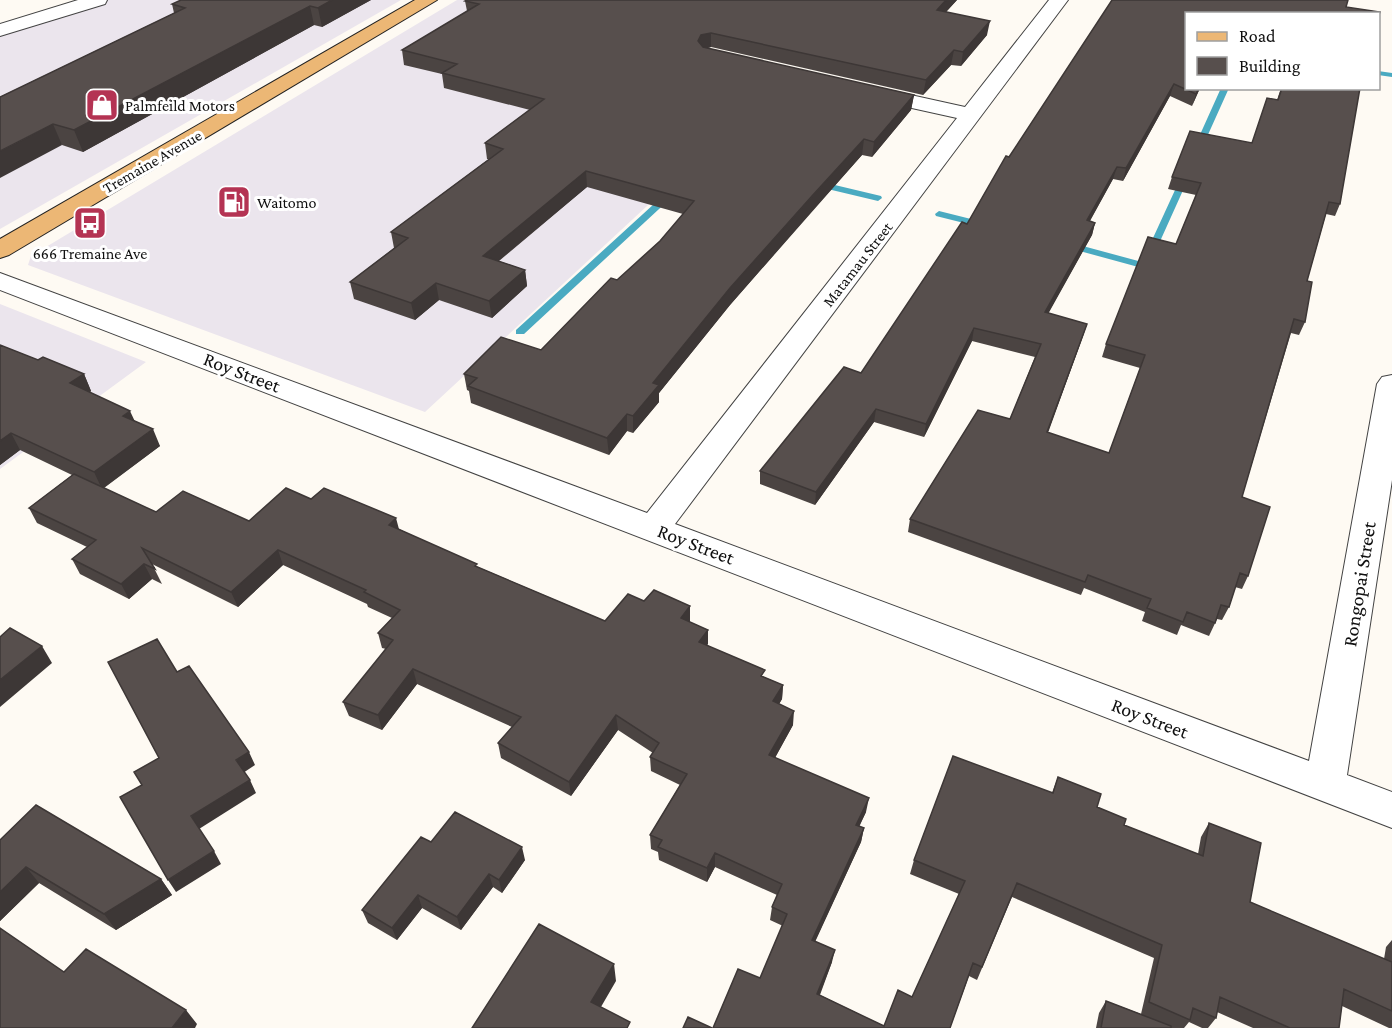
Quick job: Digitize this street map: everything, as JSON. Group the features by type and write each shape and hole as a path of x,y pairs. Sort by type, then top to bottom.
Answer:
{"main road":[{"name":"Tremaine Avenue","path":"0,250 428,0"}],"street":[{"path":"0,30 98,0"},
{"name":"Matamau Street","path":"654,528 1059,0"},
{"path":"850,87 972,115"},
{"name":"Roy Street","path":"0,281 1392,810"},
{"name":"Rongopai Street","path":"1325,785 1392,384"}],"shaded area":[{"path":"107,0 401,0 0,229 0,34"},
{"path":"457,0 674,0 702,155 425,412 28,265 31,256"},
{"path":"0,304 146,362 0,469"}],"building":[{"path":"181,0 332,0 318,8 310,6 74,130 53,124 0,151 0,97 185,8 172,4"},
{"path":"946,0 937,10 990,21 963,52 954,50 926,80 711,33 701,35 698,41 703,47 914,95 874,142 864,139 812,196 730,288 653,383 659,385 633,416 627,414 607,438 468,386 477,378 464,374 501,337 541,350 611,278 617,280 660,241 694,201 586,171 483,256 525,270 489,301 436,283 411,303 350,282 408,238 391,232 503,149 485,143 544,99 442,73 457,64 402,50 479,4 465,1"},
{"path":"1112,0 1348,0 1346,7 1380,12 1185,12 1185,89 1174,84 1126,168 1117,167 1087,220 1095,223 1045,312 1087,324 1047,432 1109,453 1145,355 1106,344 1148,237 1176,244 1201,183 1172,177 1190,131 1252,143 1267,98 1278,100 1281,90 1360,90 1340,204 1329,202 1307,281 1312,282 1305,322 1294,319 1242,497 1270,507 1248,576 1240,573 1229,607 1221,605 1215,623 1187,612 1183,622 1147,608 1151,599 1088,575 1085,582 910,519 978,410 1010,419 1041,344 974,328 926,424 876,409 816,492 760,471 844,367 861,373 962,222 967,224 1006,156 1009,157"},
{"path":"0,345 38,360 43,357 84,374 70,383 130,411 123,416 153,429 94,472 11,433 0,441"},
{"path":"74,474 156,512 183,491 249,521 286,488 311,499 324,488 396,518 389,525 477,564 475,566 605,621 628,594 644,601 654,590 690,606 681,618 708,630 699,642 765,670 761,676 783,685 773,701 794,711 769,755 869,798 856,825 864,828 812,940 835,950 817,994 884,1026 898,990 912,997 965,881 914,860 953,756 1053,793 1058,777 1101,794 1097,807 1126,819 1124,825 1203,856 1209,823 1261,843 1250,902 1392,962 1392,1011 1344,989 1339,1028 1290,1028 1220,997 1216,1018 1193,1008 1190,1020 1149,1002 1162,945 1017,883 982,967 973,963 950,1028 713,1028 738,969 760,978 787,914 772,907 782,884 715,853 707,868 658,847 662,840 650,835 687,774 650,757 659,743 616,715 569,782 498,743 521,717 413,669 378,715 343,702 393,640 378,633 400,610 364,592 366,590 278,550 231,592 142,548 155,569 144,564 121,584 72,559 96,540 29,508"},
{"path":"10,628 42,646 0,680 0,637"},
{"path":"157,639 177,672 189,666 249,752 236,760 250,780 191,816 214,851 168,880 120,797 142,785 134,772 159,758 108,662"},
{"path":"36,805 161,879 104,914 26,867 0,892 0,840"},
{"path":"455,812 522,847 499,880 489,874 457,917 418,895 392,928 362,910 421,837 431,842"},
{"path":"539,924 614,964 591,1002 630,1022 627,1028 472,1028"},
{"path":"0,928 64,972 86,949 186,1010 172,1028 0,1028"},
{"path":"1106,1001 1171,1026 1171,1028 1101,1028"},
{"path":"688,1017 712,1028 683,1028"}],"waterway":[{"path":"1380,73 1392,75"},
{"path":"1198,148 1224,90"},
{"path":"1068,245 1145,266 1185,177"},
{"path":"818,184 878,198"},
{"path":"520,332 669,195"},
{"path":"939,214 984,225"}],"place":[{"name":"Palmfeild Motors","path":"102,105"},
{"name":"Waitomo","path":"234,202"},
{"name":"666 Tremaine Ave","path":"90,223"}]}
